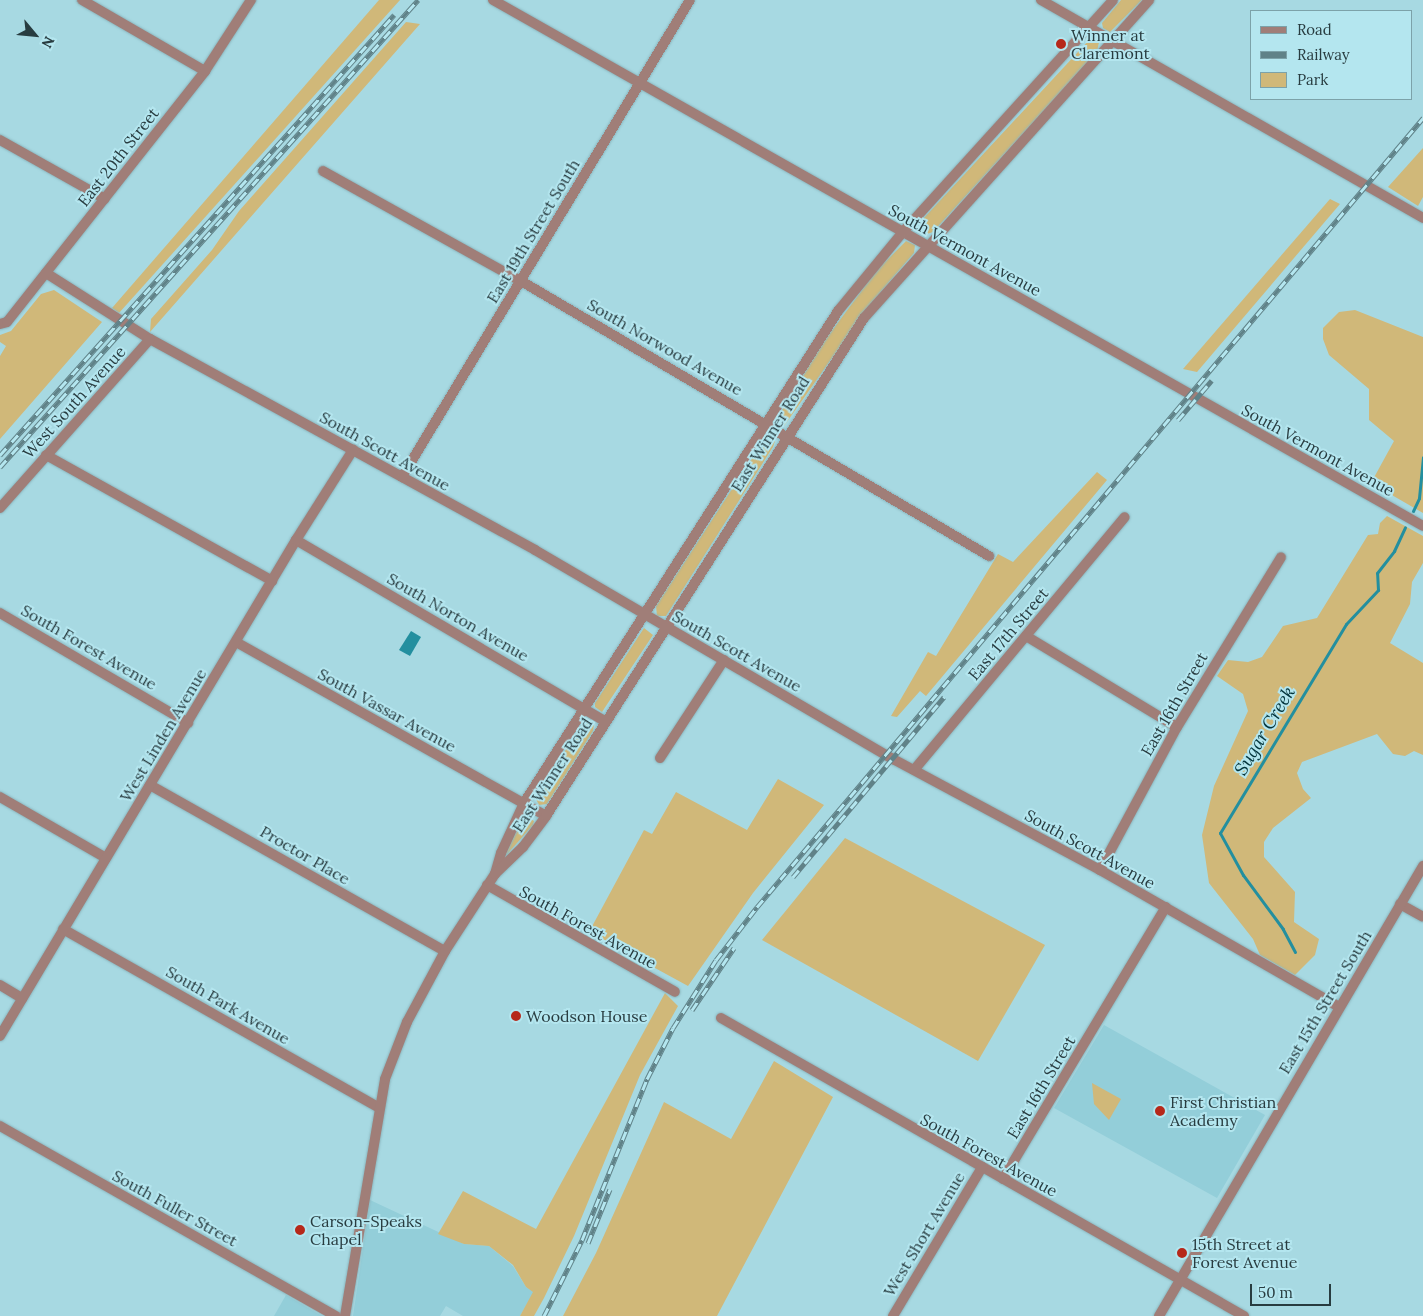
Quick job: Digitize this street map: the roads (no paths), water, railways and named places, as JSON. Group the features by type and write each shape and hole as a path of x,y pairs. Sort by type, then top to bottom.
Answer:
{"street":[{"path":"82,0 205,71"},
{"name":"East 20th Street","path":"0,324 7,322 205,71 251,0"},
{"name":"South Vermont Avenue","path":"493,0 1423,526"},
{"name":"East 19th Street South","path":"402,477 690,0"},
{"path":"1041,0 1423,218"},
{"name":"East Winner Road","path":"495,874 501,853 524,804 838,311 902,232 1113,0"},
{"name":"East Winner Road","path":"495,874 523,847 546,816 864,318 1149,0"},
{"path":"0,140 105,199"},
{"name":"South Norwood Avenue","path":"323,171 520,280 766,423 786,438 989,556"},
{"name":"South Scott Avenue","path":"46,273 150,339 402,477 666,626 914,770 1100,870 1339,1007"},
{"name":"West South Avenue","path":"0,508 150,339"},
{"name":"West Linden Avenue","path":"0,1036 296,540 353,450"},
{"path":"46,455 272,581"},
{"name":"East 17th Street","path":"914,770 1125,517"},
{"name":"South Norton Avenue","path":"296,540 605,721"},
{"name":"East 16th Street","path":"1100,870 1177,727 1281,557"},
{"name":"South Forest Avenue","path":"0,613 188,722"},
{"path":"1026,636 1177,727"},
{"name":"South Vassar Avenue","path":"236,642 546,816"},
{"path":"660,758 724,660"},
{"name":"Proctor Place","path":"150,785 445,952"},
{"path":"0,797 106,858"},
{"name":"East 15th Street South","path":"1159,1316 1423,866"},
{"path":"345,1316 378,1107 385,1080 407,1022 445,952 495,874"},
{"name":"South Forest Avenue","path":"487,886 675,992"},
{"path":"1400,904 1423,917"},
{"name":"East 16th Street","path":"1003,1179 1166,907"},
{"name":"South Park Avenue","path":"63,929 378,1107"},
{"path":"0,985 22,998"},
{"name":"South Forest Avenue","path":"721,1018 1244,1316"},
{"name":"South Fuller Street","path":"0,1126 336,1316"},
{"name":"West Short Avenue","path":"893,1316 982,1167"}],"waterway":[{"name":"Sugar Creek","path":"1413,511 1419,498 1423,457"},
{"name":"Sugar Creek","path":"1295,952 1283,929 1243,875 1220,833 1346,624 1378,590 1377,573 1394,551 1405,527"}],"railway":[{"path":"0,467 418,0"},
{"path":"0,455 394,15"},
{"path":"544,1316 582,1240 647,1079 673,1028 716,960 757,907 1423,118"},
{"path":"1178,420 1212,380"},
{"path":"793,877 944,697"},
{"path":"692,1010 734,948"},
{"path":"588,1243 610,1189"}],"place":[{"name":"Winner at Claremont","path":"1061,44"},
{"name":"Woodson House","path":"516,1016"},
{"name":"First Christian Academy","path":"1160,1111"},
{"name":"Carson-Speaks Chapel","path":"300,1230"},
{"name":"15th Street at Forest Avenue","path":"1182,1253"}]}
